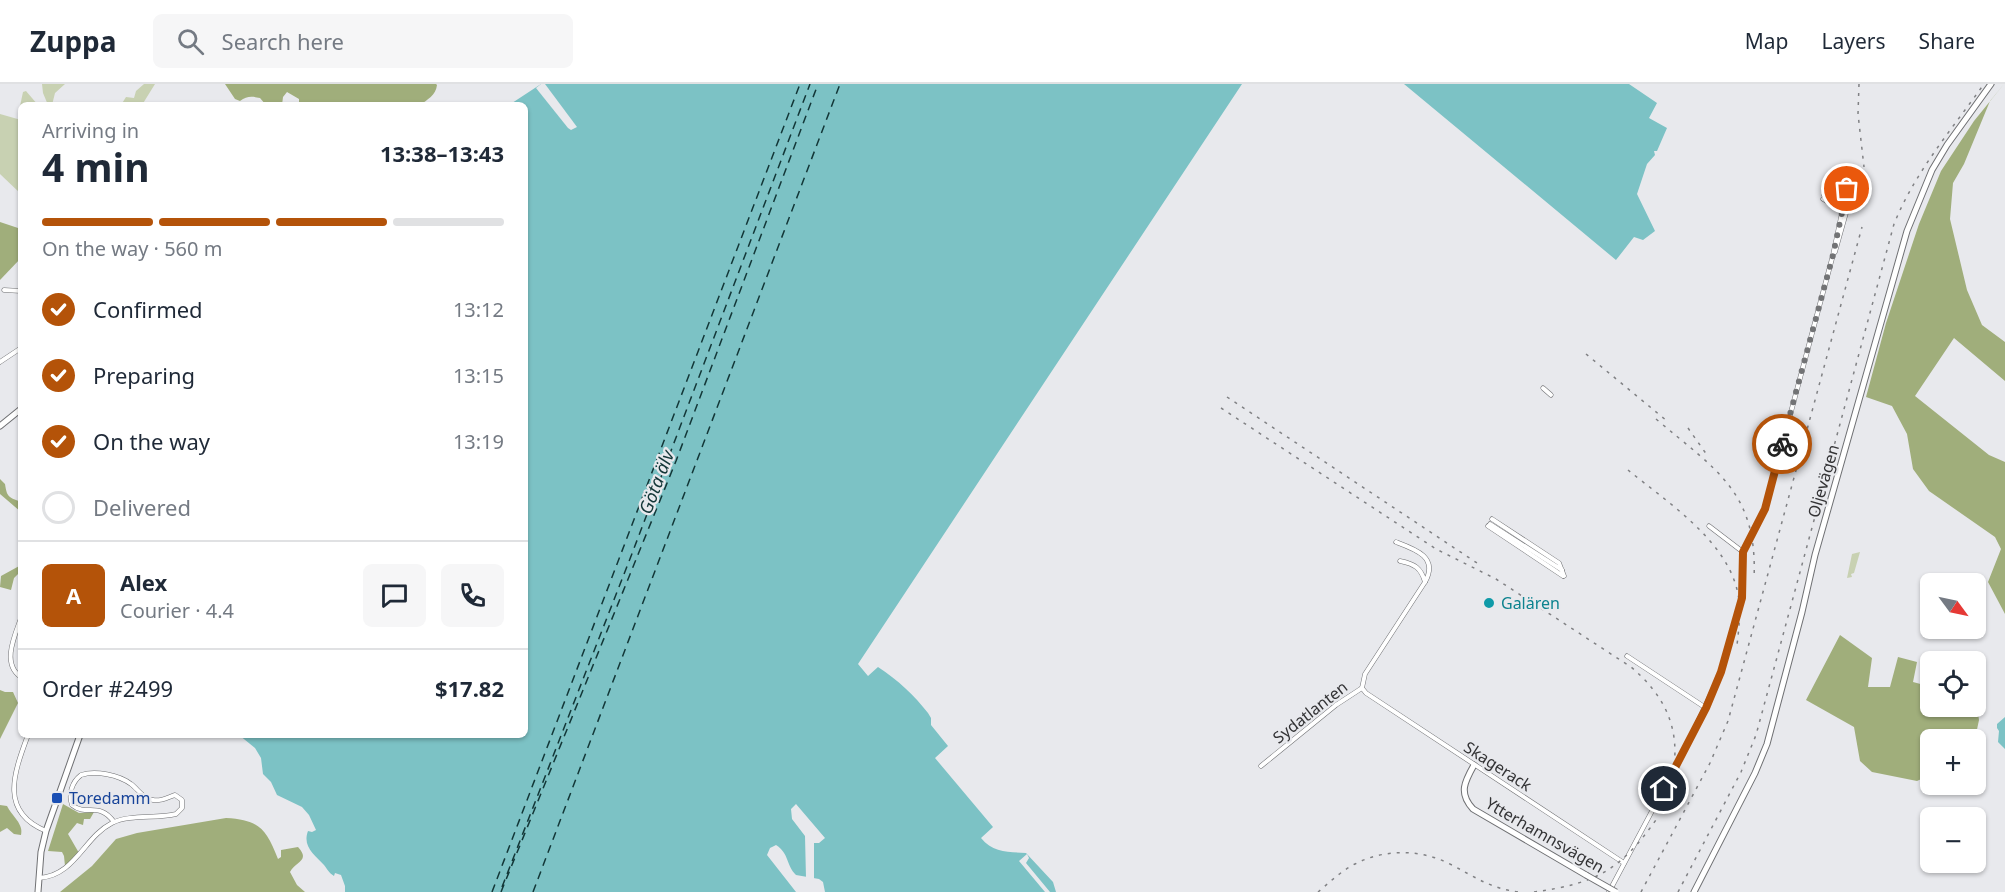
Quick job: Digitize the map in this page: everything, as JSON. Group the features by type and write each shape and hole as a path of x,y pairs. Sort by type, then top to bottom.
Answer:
{"street":[{"name":"Oljevägen","path":"1694,892 1755,773 1767,744 1815,555 1907,231 1932,170 1991,84"},
{"path":"1609,892 1706,708 1721,672 1738,614 1742,592 1743,552 1765,509 1845,210 1853,188"},
{"path":"1845,210 1847,189"},
{"path":"1823,197 1835,207 1845,210"},
{"path":"4,290 18,291"},
{"path":"0,362 18,350"},
{"path":"1543,388 1551,395"},
{"path":"0,426 18,411"},
{"path":"1490,523 1562,570"},
{"path":"1709,526 1743,552"},
{"path":"1396,542 1416,549 1426,560 1430,570 1425,582"},
{"path":"1401,561 1419,568 1425,582"},
{"name":"Sydatlanten","path":"1261,766 1336,705 1362,688 1365,674 1425,582"},
{"path":"18,630 11,657 15,672 18,674"},
{"path":"1627,656 1706,708"},
{"name":"Skagerack","path":"1362,688 1366,693 1474,765 1624,862"},
{"path":"27,738 12,778 14,808 27,823 46,831"},
{"path":"38,892 41,852 46,831 79,738"},
{"name":"Ytterhamnsvägen","path":"1474,765 1465,781 1463,791 1473,809 1616,892"},
{"path":"39,878 51,877 60,872 76,859 99,831 114,822 176,814 182,808 182,800 175,795 158,801 152,800 145,797 130,783 118,778 101,774 81,775 72,785 70,797 72,805 79,810 93,808 104,811 114,822"}],"green space":[{"path":"42,84 65,84 55,93 53,102 47,102"},
{"path":"144,84 155,84 144,102 123,102 126,97 134,98 136,91"},
{"path":"225,84 437,85 433,94 424,102 299,102 299,99 287,92 282,102 263,102 257,97 247,97 240,101 235,99"},
{"path":"26,91 35,102 21,102 23,92"},
{"path":"1990,102 1964,164 1953,183 1950,219 1967,290 1982,325 2005,342 2005,381 1954,338 1915,396 1989,455 2005,462 2005,614 1988,582 2001,549 1995,537 1929,491 1913,469 1907,434 1892,406 1866,397 1886,323 1919,224 1941,171 1974,121"},
{"path":"0,114 18,119 18,191 0,174"},
{"path":"0,222 18,228 18,261 0,280"},
{"path":"0,479 5,484 9,496 18,501 18,509 0,494"},
{"path":"1860,552 1854,573 1851,574 1852,577 1847,578 1852,554"},
{"path":"18,567 18,574 14,578 11,590 0,587 1,576"},
{"path":"1840,635 1872,658 1868,687 1890,687 1898,657 1917,662 1913,682 1920,684 1920,717 1979,717 1979,720 1977,729 1920,729 1920,780 1917,781 1872,772 1860,761 1854,727 1806,700"},
{"path":"0,690 13,692 18,703 0,739"},
{"path":"63,804 79,813 94,812 90,819 84,819 83,825 77,823 68,834 79,853 65,866 62,852 48,851"},
{"path":"0,805 7,806 17,820 21,827 21,835 14,834 7,828 0,832"},
{"path":"226,818 247,821 260,828 270,840 278,859 281,857 281,850 298,847 303,855 301,861 290,872 297,885 305,892 60,892 92,866 116,839 137,833"}],"water":[{"name":"Göta älv","path":"541,84 1242,84 858,664 868,676 878,667 905,688 928,713 931,725 948,746 935,758 993,827 981,838 996,849 1026,853 1053,882 1056,892 825,892 823,882 819,879 796,875 783,852 776,845 770,848 767,855 796,892 345,892 341,875 335,873 334,876 332,875 310,850 307,842 308,831 316,830 309,815 302,807 277,795 271,782 263,774 261,758 255,748 243,738 528,738 528,102 514,102"},
{"path":"1404,84 1629,84 1657,103 1649,118 1667,128 1657,151 1654,151 1655,155 1647,164 1637,194 1655,231 1643,240 1634,237 1616,260"},
{"path":"2005,717 2005,749 1998,742 1997,724"}],"pier":[{"path":"545,84 577,127 571,130 568,128 536,88"},
{"path":"796,804 825,838 819,843 814,843 814,879 806,878 805,836 792,819 791,809"},
{"path":"1027,854 1029,858 1026,863 1050,892 1045,892 1019,861"}],"ferry route":[{"path":"492,892 800,84"},
{"path":"502,887 633,551 810,84"},
{"path":"501,892 676,461 818,84"},
{"path":"533,892 840,84"}],"railway":[{"path":"1859,84 1858,114 1864,167"},
{"path":"1678,892 1741,772 1756,735 1894,224 1923,169 1984,84"},
{"path":"1641,892 1710,763 1728,721 1862,227"},
{"path":"1586,354 1667,421"},
{"path":"1227,397 1477,563"},
{"path":"1221,408 1436,549 1496,579 1631,667 1658,696 1667,712 1672,728 1675,744 1674,762 1672,781 1666,801"},
{"path":"1656,419 1714,469 1741,504 1749,524 1754,579"},
{"path":"1688,428 1707,455"},
{"path":"1628,470 1694,524 1722,557 1732,575 1738,594 1740,613 1737,645"},
{"path":"1534,892 1575,884 1606,871 1632,850 1658,817"},
{"path":"1318,892 1340,873 1355,864 1390,853 1413,853 1437,858 1491,885 1520,892"}],"way so far":[{"path":"1782,444 1833,255 1847,189"}],"place":[{"name":"Galären","path":"1489,603"},
{"name":"Toredamm","path":"57,798"}],"route":[{"path":"1664,789 1706,708 1721,672 1742,598 1743,552 1765,509 1782,444"}]}
